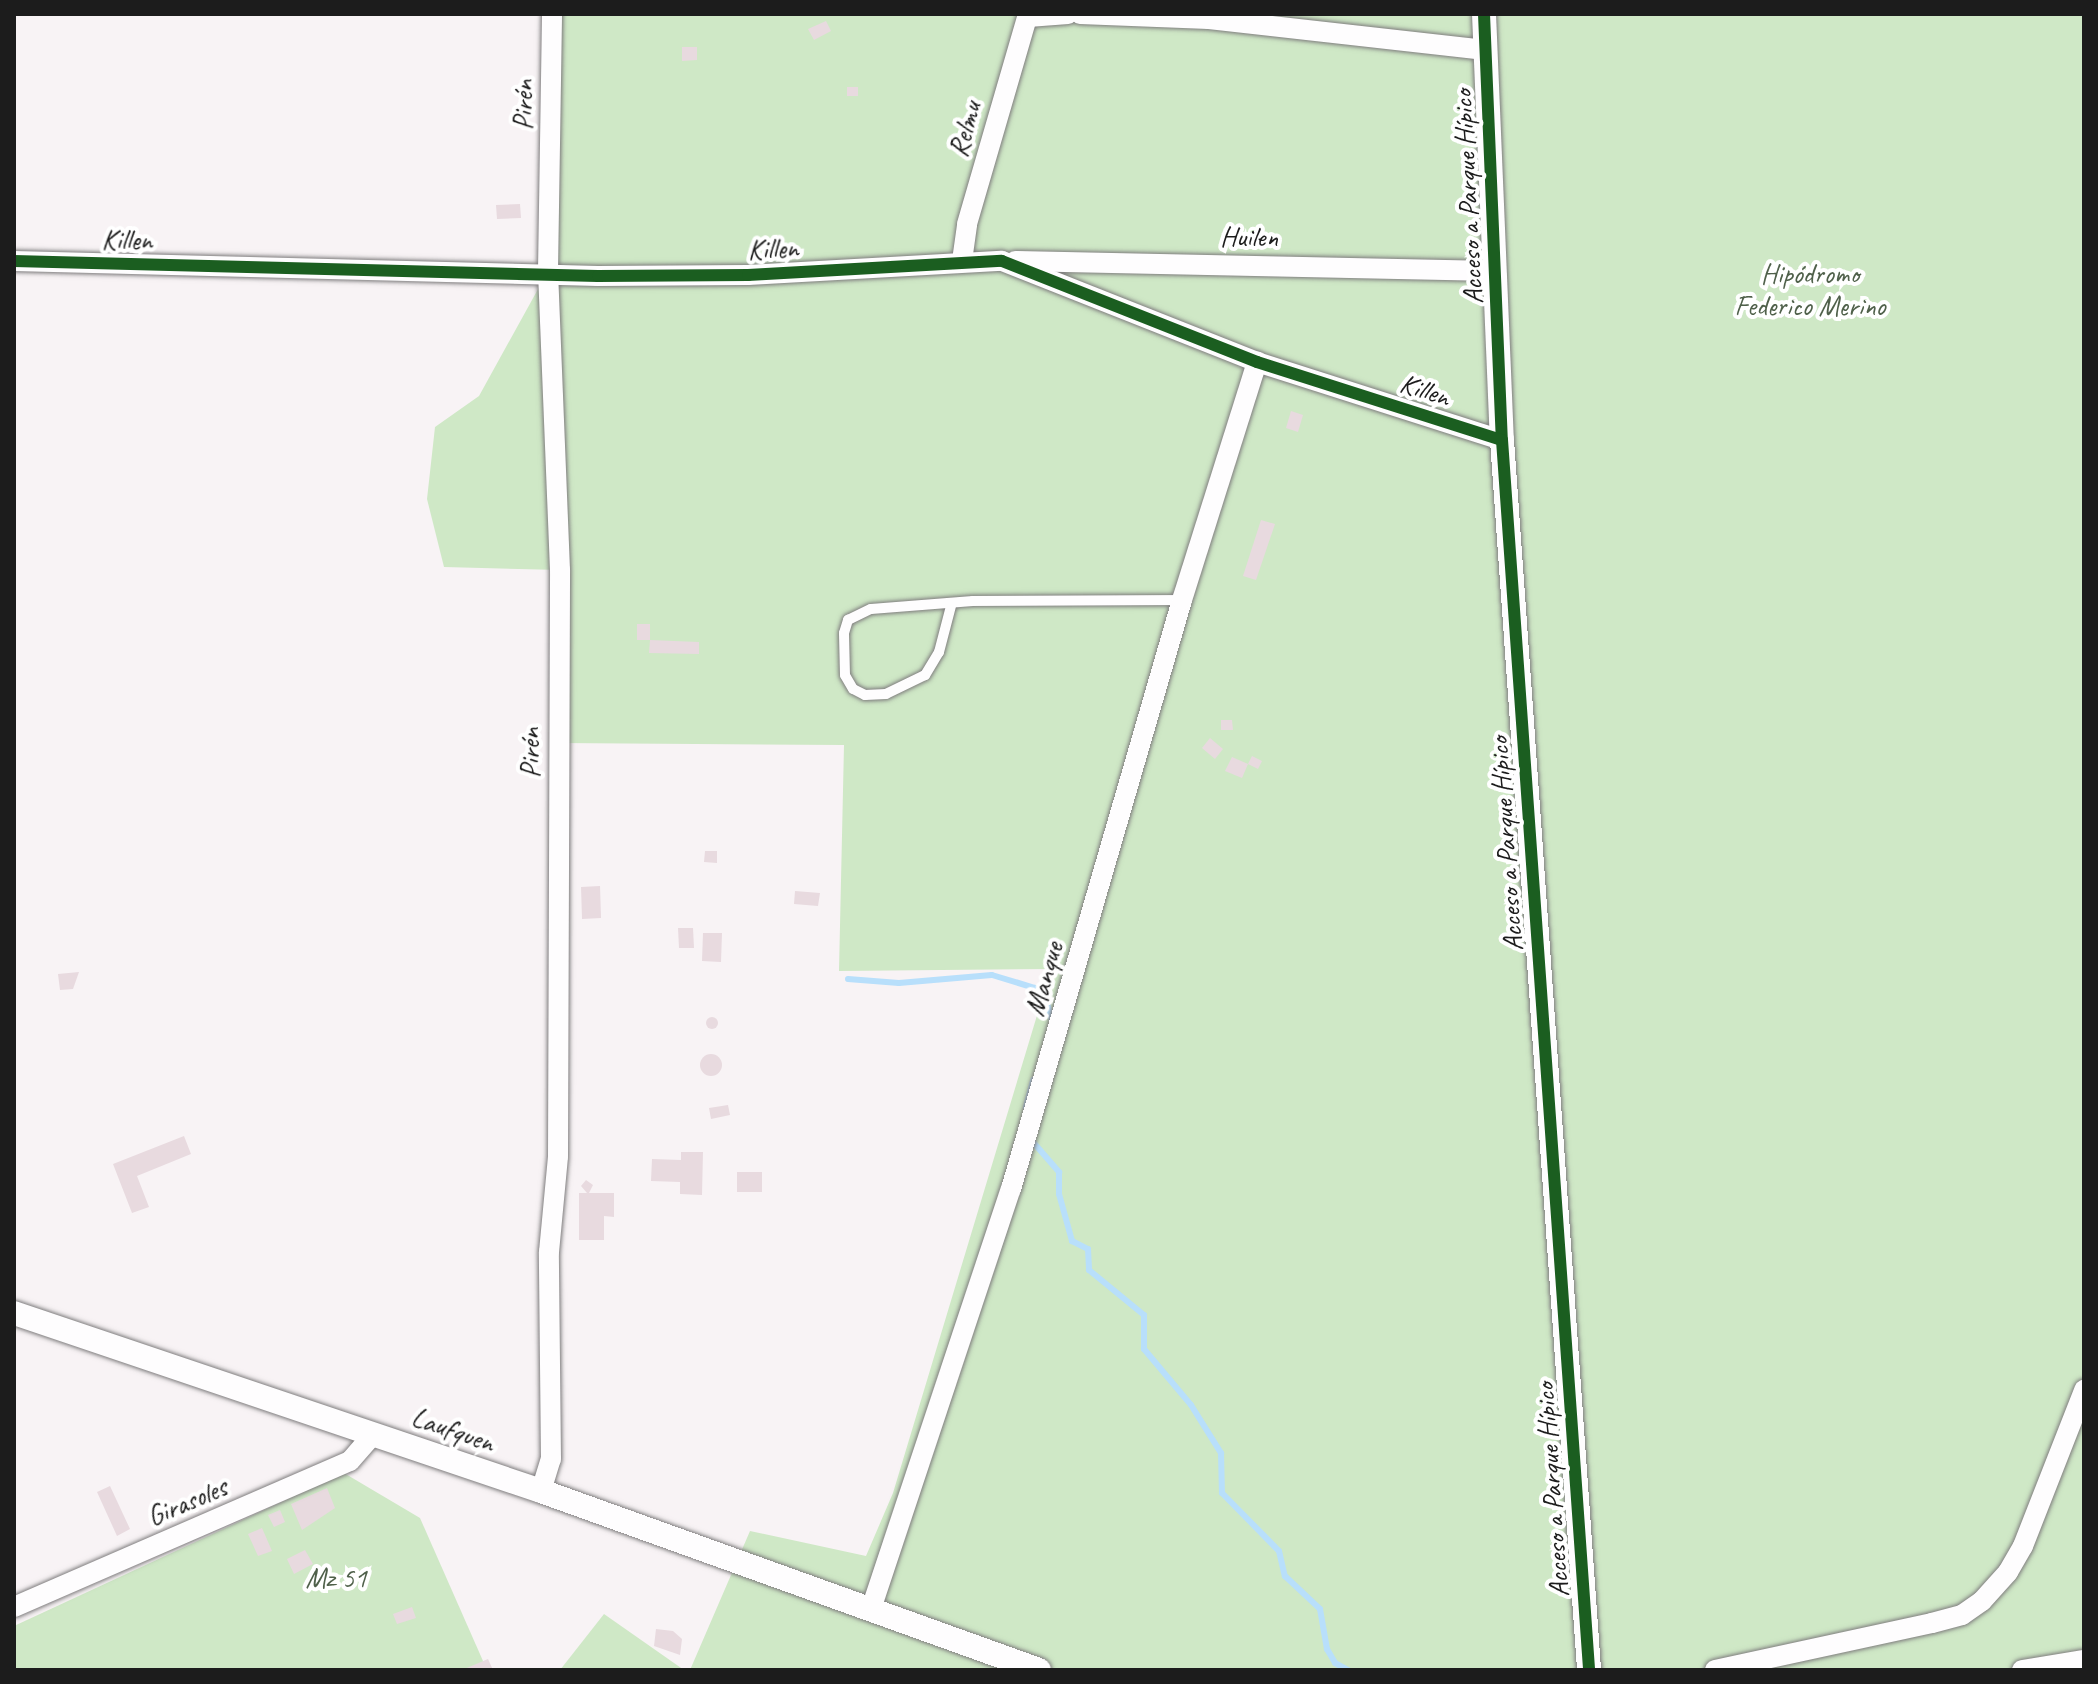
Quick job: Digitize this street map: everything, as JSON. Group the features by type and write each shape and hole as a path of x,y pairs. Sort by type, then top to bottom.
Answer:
{"street":[{"name":"Pirén","path":"541,1491 551,1459 549,1252 558,1156 560,570 548,271 552,14"},
{"path":"1028,16 1068,14"},
{"path":"1080,14 1209,19 1485,50"},
{"name":"Acceso a Parque Hípico","path":"1484,14 1502,440 1589,1670"},
{"name":"Relmu","path":"962,261 967,224 1028,16"},
{"name":"Killen","path":"14,261 507,275 548,271 748,275 1002,261 1257,362 1502,440"},
{"name":"Huilen","path":"1002,261 1495,271"},
{"name":"Manque","path":"871,1609 1011,1189 1182,600 1257,362"},
{"name":"Laufquen","path":"14,1313 541,1491 1039,1670"},
{"path":"1715,1670 1932,1623 1962,1615 1982,1601 2008,1572 2023,1546 2084,1390"},
{"name":"Girasoles","path":"14,1607 350,1461 373,1435"},
{"path":"2022,1670 2084,1660"}],"lane":[{"path":"951,606 939,652 925,675 886,694 865,695 853,689 843,657 848,620 887,605 951,606 973,601 1182,600"}],"green space":[{"name":"Hipódromo Federico Merino","path":"552,14 2084,14 2084,1670 690,1670 750,1531 866,1556 893,1493 1051,969 839,971 844,745 558,743 560,570 444,567 427,499 435,427 479,396 548,271"},
{"name":"Mz 51","path":"344,1473 420,1518 487,1670 14,1670 14,1626"},
{"path":"604,1614 684,1670 560,1670"}],"building":[{"path":"826,21 831,31 814,40 808,29"},
{"path":"682,47 697,47 697,60 682,61"},
{"path":"847,87 858,87 858,96 847,96"},
{"path":"520,204 521,218 497,219 496,205"},
{"path":"1291,411 1303,415 1298,432 1286,428"},
{"path":"1261,520 1275,524 1256,580 1243,576"},
{"path":"637,624 650,624 650,640 637,640"},
{"path":"650,640 699,642 699,654 649,653"},
{"path":"1221,720 1232,720 1233,730 1221,730"},
{"path":"1210,738 1223,749 1215,759 1202,748"},
{"path":"1252,756 1262,761 1258,769 1248,764"},
{"path":"1232,757 1248,764 1242,778 1225,771"},
{"path":"705,851 717,851 717,863 704,862"},
{"path":"600,886 601,918 582,919 581,887"},
{"path":"795,891 820,893 818,906 794,904"},
{"path":"678,928 693,928 694,948 679,948"},
{"path":"703,933 722,933 721,962 702,961"},
{"path":"79,972 73,989 60,990 58,974"},
{"path":"712,1017 718,1023 712,1029 706,1023"},
{"path":"711,1054 719,1057 722,1065 719,1073 711,1076 703,1073 700,1065 703,1057"},
{"path":"728,1105 730,1115 711,1119 709,1108"},
{"path":"184,1136 191,1154 137,1176 149,1207 132,1213 113,1164"},
{"path":"681,1152 703,1152 702,1195 680,1194 680,1182 651,1181 652,1159 681,1160"},
{"path":"737,1172 762,1172 762,1192 737,1192"},
{"path":"586,1180 593,1185 589,1193 614,1193 614,1217 604,1216 604,1240 579,1240 579,1193 587,1193 581,1186"},
{"path":"110,1486 130,1529 117,1536 97,1492"},
{"path":"327,1488 335,1508 302,1530 291,1504"},
{"path":"280,1510 285,1522 274,1527 268,1515"},
{"path":"262,1528 272,1551 258,1556 248,1534"},
{"path":"305,1550 313,1564 294,1574 287,1559"},
{"path":"412,1607 416,1618 397,1624 393,1614"},
{"path":"656,1629 673,1631 682,1639 680,1655 654,1646"},
{"path":"488,1659 493,1670 462,1670"}],"waterway":[{"path":"848,979 899,983 992,975 1035,988 1045,996 1052,1020"},
{"path":"1026,1107 1033,1080"},
{"path":"1033,1142 1059,1172 1059,1194 1072,1241 1088,1249 1089,1270 1144,1315 1144,1349 1191,1405 1221,1453 1222,1493 1279,1551 1285,1576 1320,1609 1327,1649 1335,1663 1348,1670"}],"cycle path":[{"path":"1484,14 1502,440 1589,1670"},
{"path":"14,261 598,276 748,275 1002,261 1257,362 1502,440"}]}
